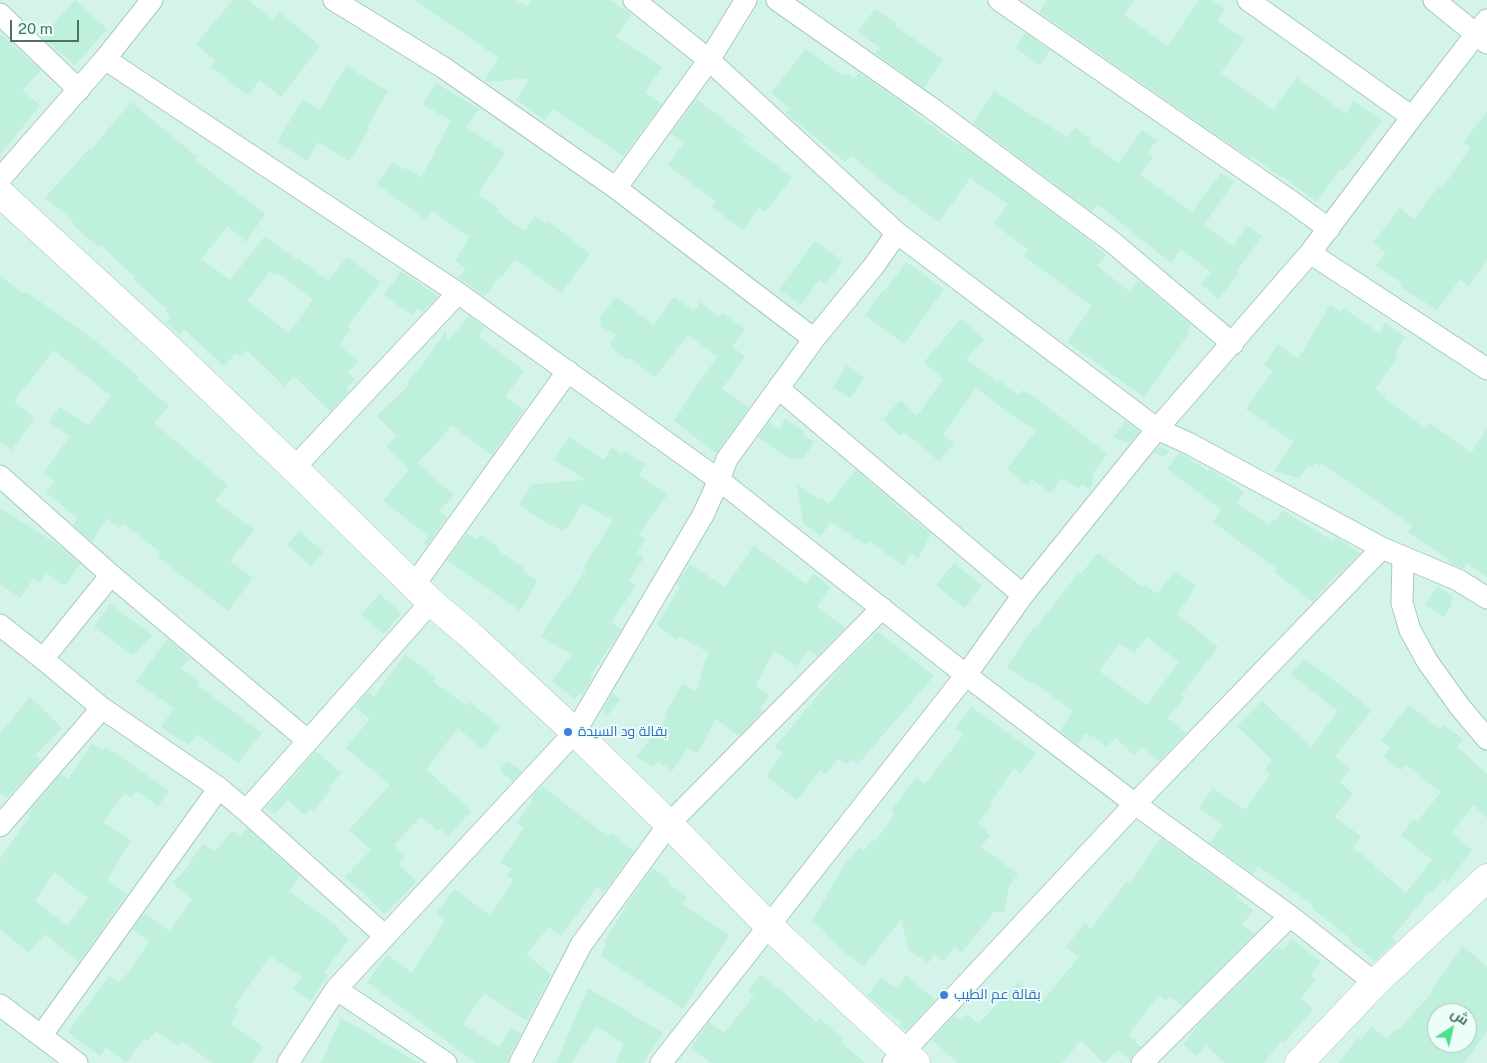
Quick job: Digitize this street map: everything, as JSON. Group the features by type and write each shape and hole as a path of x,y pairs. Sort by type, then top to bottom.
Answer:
{"street":[{"path":"0,179 79,90 152,0"},
{"path":"334,0 444,68 616,188 814,339"},
{"path":"634,0 709,60 897,233 1157,429 1190,444 1382,548 1458,580 1487,598"},
{"path":"616,188 709,60 746,0"},
{"path":"777,0 930,107 1111,241 1233,344"},
{"path":"999,0 1329,229"},
{"path":"1248,0 1412,116"},
{"path":"660,1063 966,675 1023,595 1157,429 1310,254 1412,116 1483,32 1434,0"},
{"path":"0,14 79,90"},
{"path":"105,59 458,293 719,480 966,675 1135,804 1290,916 1375,983"},
{"path":"0,193 161,342 423,593 575,732 904,1059 1135,804 1382,548"},
{"path":"288,1063 336,989 575,732 703,515 727,458 814,339 873,267 897,233"},
{"path":"1310,254 1487,369"},
{"path":"294,468 458,293"},
{"path":"246,811 307,740 423,593 568,371"},
{"path":"778,388 1023,595"},
{"path":"0,476 111,575 307,740"},
{"path":"1403,558 1402,602 1410,630 1427,661 1460,707 1487,739"},
{"path":"44,659 111,575"},
{"path":"520,1063 581,945 669,824 882,608"},
{"path":"0,625 102,708 219,788 385,936"},
{"path":"0,826 102,708"},
{"path":"41,1036 219,788"},
{"path":"1299,1063 1375,983 1487,878"},
{"path":"1142,1063 1290,916"},
{"path":"336,989 446,1063"},
{"path":"0,1006 76,1063"}],"shaded area":[{"path":"0,0 1487,0 1487,1063 0,1063"}],"building":[{"path":"75,0 107,29 75,65 42,37"},
{"path":"233,0 248,0 273,20 279,12 320,46 281,97 260,80 248,95 211,67 216,61 196,44"},
{"path":"415,0 516,0 527,7 532,0 609,0 631,14 616,37 662,67 645,92 662,104 623,156 553,109 545,120 516,100 530,78 484,81 499,58"},
{"path":"1047,0 1134,0 1124,15 1168,46 1199,0 1212,0 1225,9 1217,21 1244,39 1221,73 1273,110 1297,78 1346,114 1354,101 1382,121 1343,171 1340,169 1316,202 1281,175 1280,177 1252,156 1250,158 1039,12"},
{"path":"875,9 897,24 895,26 943,59 924,88 875,53 880,48 858,32"},
{"path":"1025,33 1050,50 1040,65 1016,48"},
{"path":"0,34 41,70 22,91 40,105 0,155"},
{"path":"806,49 843,76 846,73 854,79 859,73 911,109 959,146 960,144 1077,231 1106,255 1097,266 1130,292 1138,280 1191,325 1187,330 1190,332 1144,397 1067,342 1092,306 1024,256 1029,250 994,224 1008,204 970,178 939,222 901,196 851,155 845,162 786,113 790,109 771,93"},
{"path":"346,66 388,91 367,127 370,128 349,161 318,142 307,161 277,142 303,99 320,110"},
{"path":"436,83 479,109 466,127 505,153 478,194 498,208 496,211 525,231 535,216 546,224 548,221 590,254 561,293 515,259 485,296 459,278 466,268 455,261 470,237 432,211 426,220 377,184 393,162 405,170 407,168 421,178 451,121 423,104"},
{"path":"994,91 1068,138 1075,128 1091,139 1089,142 1119,163 1142,130 1157,140 1147,153 1153,157 1140,175 1192,212 1221,173 1234,182 1204,225 1233,246 1247,226 1262,236 1219,299 1201,284 1211,272 1181,249 1171,263 1098,204 1092,212 973,123"},
{"path":"696,99 745,136 742,140 792,177 765,212 759,207 743,230 712,207 716,202 668,165 684,143 671,134"},
{"path":"131,102 197,157 195,160 265,214 246,242 228,226 201,259 230,280 265,236 328,281 347,257 381,282 347,326 351,329 339,345 358,362 347,373 355,379 346,389 349,391 330,411 294,376 284,386 247,350 240,356 236,353 224,366 184,329 180,334 166,323 171,317 165,311 167,309 133,279 135,277 101,245 98,247 72,223 74,221 45,198 89,149 91,150","holes":["270,271 276,275 278,273 313,300 289,333 247,301"]},
{"path":"1487,111 1487,260 1469,286 1460,279 1437,310 1401,287 1403,284 1376,266 1386,252 1373,243 1400,208 1414,219 1439,186 1442,188 1471,147 1464,142"},
{"path":"815,241 842,261 826,284 819,280 801,305 779,290"},
{"path":"906,262 944,289 904,344 865,315"},
{"path":"401,271 438,296 423,312 417,308 412,315 384,295"},
{"path":"0,276 24,294 26,292 88,335 139,377 137,380 169,406 154,423 228,485 215,500 254,530 230,561 253,578 228,611 158,557 161,553 123,523 119,528 107,518 92,541 73,525 78,518 46,493 55,481 44,473 70,436 49,422 60,407 88,426 111,396 54,350 14,401 34,418 12,450 0,442"},
{"path":"616,297 654,325 674,297 694,311 700,302 719,317 722,313 745,329 732,347 745,356 722,389 749,408 716,453 674,421 718,357 688,335 655,377 630,358 626,359 614,350 610,343 616,335 600,326 602,321 599,319"},
{"path":"1330,305 1340,312 1343,308 1379,333 1385,323 1405,337 1394,354 1398,356 1375,389 1385,396 1384,398 1426,429 1430,423 1471,453 1487,429 1487,577 1467,563 1464,569 1448,562 1449,560 1408,532 1413,526 1321,463 1319,465 1315,463 1312,468 1308,466 1299,478 1274,471 1294,442 1246,409 1273,371 1264,365 1278,344 1298,359"},
{"path":"469,316 485,328 478,336 524,371 505,397 524,410 492,455 451,425 437,443 417,463 454,495 439,511 447,517 427,546 424,544 429,536 383,501 409,470 386,446 397,436 377,416 409,385 407,383 446,331 448,341"},
{"path":"961,319 984,339 966,359 997,382 998,380 1019,395 1023,390 1036,398 1107,454 1093,473 1091,490 1082,484 1078,489 1062,478 1050,493 1032,479 1027,485 1007,469 1036,431 976,388 943,434 954,443 939,461 904,432 900,436 883,419 901,400 917,416 943,379 924,362"},
{"path":"847,365 864,378 850,398 833,387"},
{"path":"785,419 805,432 803,435 814,442 804,458 790,459 758,437 769,422 779,429"},
{"path":"1125,421 1139,431 1129,443 1113,438"},
{"path":"569,437 604,460 612,448 622,454 624,451 645,464 639,475 667,495 638,535 645,539 637,553 644,557 629,581 636,586 611,622 621,630 590,676 592,678 582,695 579,692 575,699 552,681 572,655 541,636 585,571 585,565 613,520 582,503 567,529 564,527 562,531 532,514 519,504 533,484 586,480 554,460"},
{"path":"1160,446 1168,451 1165,457 1154,453"},
{"path":"1179,453 1208,472 1210,469 1244,492 1237,504 1269,525 1273,519 1276,521 1282,510 1333,541 1336,537 1360,553 1338,575 1336,574 1313,602 1275,572 1277,569 1213,522 1221,509 1167,469"},
{"path":"856,470 891,502 931,534 918,558 911,553 903,565 869,541 866,545 831,522 820,536 803,523 797,484 829,504"},
{"path":"0,508 60,546 80,564 65,586 47,573 40,583 33,579 20,598 0,584"},
{"path":"299,531 323,552 311,566 287,545"},
{"path":"467,533 477,540 481,535 499,548 497,550 524,568 522,570 537,581 520,611 447,560"},
{"path":"754,546 806,584 814,574 830,587 817,607 845,628 817,656 808,650 797,666 774,651 755,686 769,695 760,709 763,711 739,736 716,719 697,754 688,748 672,771 658,761 653,767 636,757 668,716 665,714 682,684 696,692 709,653 680,636 677,640 657,625 680,587 677,584 690,564 725,587"},
{"path":"1098,553 1142,587 1144,584 1157,594 1174,572 1196,586 1177,614 1218,647 1181,695 1184,698 1167,718 1186,733 1159,761 1142,747 1134,755 1115,737 1107,747 1092,735 1090,737 1085,733 1077,744 1060,731 1073,711 1033,682 1032,684 1007,667 1034,627 1036,628 1079,572 1081,574","holes":["1147,637 1179,662 1147,705 1099,671 1119,643 1134,653"]},
{"path":"954,563 982,586 964,608 936,585"},
{"path":"1437,587 1452,596 1452,604 1444,617 1425,605"},
{"path":"379,594 401,613 384,634 361,615"},
{"path":"110,604 152,635 133,655 94,627"},
{"path":"877,631 934,676 858,764 850,759 847,764 838,759 826,774 820,770 797,800 766,776 783,753 775,747 838,671 865,643 868,643"},
{"path":"167,639 190,658 181,669 199,682 197,685 262,733 238,763 197,734 189,745 161,727 174,708 136,682"},
{"path":"405,654 436,678 433,682 467,706 470,702 500,727 482,749 458,728 426,769 471,811 448,836 440,829 437,831 421,816 394,845 405,856 398,864 417,882 384,914 361,890 345,877 371,850 349,830 390,785 346,748 370,719 355,707 368,692 374,697"},
{"path":"1304,659 1363,702 1362,704 1371,711 1335,756 1350,770 1339,782 1353,794 1334,817 1361,836 1353,848 1406,893 1432,860 1401,835 1414,819 1417,822 1441,792 1406,765 1401,770 1384,757 1390,748 1381,740 1409,705 1441,730 1444,725 1463,739 1457,747 1487,774 1487,818 1474,805 1451,833 1472,850 1448,882 1444,878 1432,893 1430,891 1392,937 1396,941 1375,961 1312,908 1314,906 1258,866 1253,874 1210,843 1223,825 1199,808 1213,788 1245,810 1271,774 1265,770 1272,760 1237,726 1262,701 1311,747 1338,711 1291,674"},
{"path":"613,693 620,699 608,715 602,710"},
{"path":"30,697 62,728 35,755 41,760 7,798 0,793 0,734"},
{"path":"971,707 1036,753 1021,773 1014,768 990,803 992,805 978,823 988,830 986,832 990,835 981,847 1018,874 1009,886 1004,913 995,911 962,952 954,947 944,961 934,954 928,963 909,950 901,919 864,966 836,946 838,944 812,921 848,859 850,860 859,848 864,851 872,840 875,842 895,814 891,811 916,777 925,784 964,734 955,728"},
{"path":"92,744 103,751 105,747 113,751 169,791 158,806 136,791 131,798 124,793 103,822 131,840 107,880 127,894 79,962 45,934 29,953 0,929 0,859 30,816 27,814 61,774 68,779","holes":["54,872 88,898 67,926 35,901"]},
{"path":"316,751 341,773 329,787 331,790 313,811 310,809 305,815 288,800 275,814 266,808"},
{"path":"507,761 522,771 512,781 500,770"},
{"path":"542,786 608,837 612,833 634,851 604,892 597,887 561,936 549,927 526,954 551,975 527,1021 484,993 463,1024 499,1047 511,1028 521,1034 509,1057 508,1063 476,1063 367,982 387,955 412,973 445,920 436,914 454,889 490,915 514,880 507,876 512,869 500,862 524,828 517,823 533,800 531,798"},
{"path":"247,828 300,876 289,891 339,928 338,930 349,939 324,972 328,975 310,1001 293,989 302,977 270,956 234,1007 239,1009 231,1024 263,1047 252,1063 213,1063 182,1041 178,1046 156,1031 148,1041 144,1039 126,1062 106,1047 100,1056 68,1032 109,976 119,983 123,980 149,942 133,929 145,913 169,931 192,900 173,883 191,863 203,844 215,852 232,831 240,837"},
{"path":"1161,838 1238,894 1236,897 1253,910 1242,925 1254,934 1182,1006 1169,996 1166,1001 1159,995 1128,1035 1141,1047 1133,1054 1130,1060 1118,1050 1104,1063 1081,1040 1062,1063 958,1063 932,1040 954,1016 961,1021 967,1014 978,1024 1019,982 1041,1003 1079,957 1066,947 1085,923 1091,929 1127,881 1130,883"},
{"path":"653,868 670,882 668,884 687,898 682,904 729,935 683,1009 601,956 606,944 604,942 626,905"},
{"path":"1292,939 1321,962 1311,975 1316,979 1301,998 1313,1009 1284,1043 1281,1041 1264,1063 1225,1063 1206,1045 1197,1056 1183,1044 1201,1022 1275,949 1277,950 1279,947 1283,950"},
{"path":"1463,946 1487,967 1487,1031 1477,1045 1477,1003 1427,1003 1427,1053 1471,1053 1464,1063 1339,1063 1357,1038 1361,1040 1371,1027 1388,1039 1395,1029 1397,1031 1433,992 1431,990"},
{"path":"760,975 783,992 816,1022 819,1018 843,1039 841,1042 865,1063 711,1063 691,1048 709,1022 724,1033 754,996 748,991"},
{"path":"906,975 935,1000 906,1031 900,1026 902,1023 867,996 881,977 895,987 896,985 898,987"},
{"path":"588,988 663,1033 643,1063 615,1063 624,1044 596,1026 571,1063 556,1063"},
{"path":"341,1018 419,1063 321,1063"}],"place":[{"name":"بقالة ود السيدة","path":"568,732"},
{"name":"بقالة عم الطيب","path":"944,995"}]}
